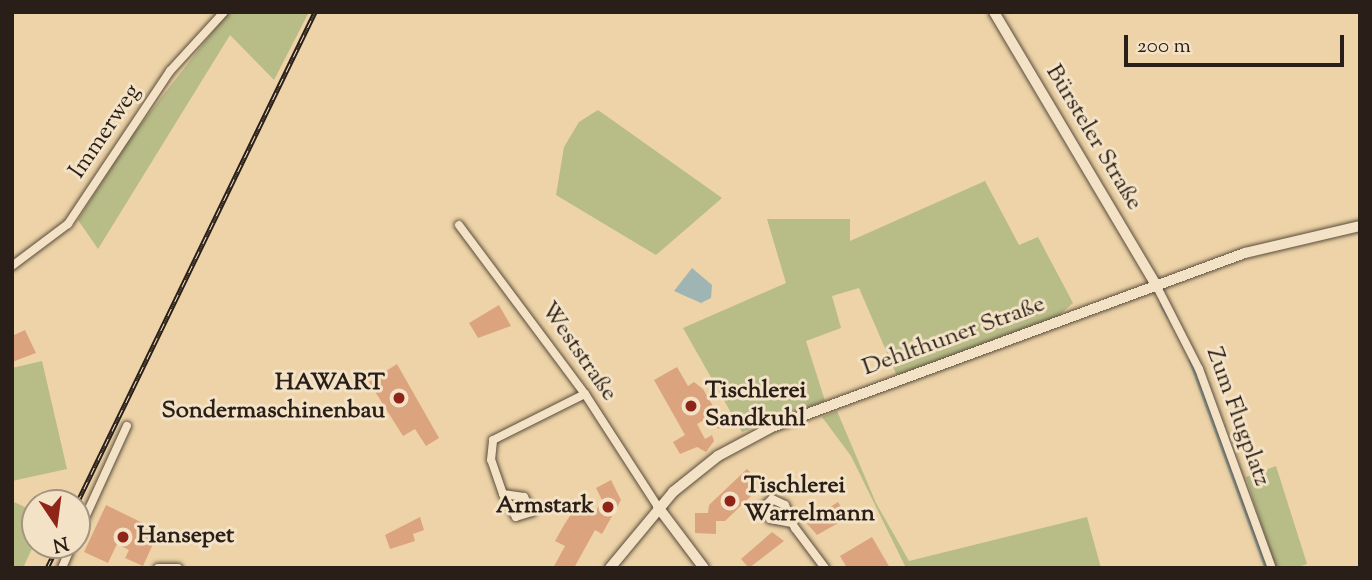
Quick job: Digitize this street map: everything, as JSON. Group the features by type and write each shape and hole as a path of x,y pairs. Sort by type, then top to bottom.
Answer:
{"street":[{"name":"Immerweg","path":"12,266 68,224 170,71 224,12"},
{"name":"Bürsteler Straße","path":"994,12 1156,285"},
{"name":"Weststraße","path":"459,225 585,394 658,507"},
{"name":"Dehlthuner Straße","path":"610,568 658,507 699,469 772,426 1287,239 1360,226"},
{"name":"Zum Flugplatz","path":"1156,285 1187,340 1272,568"},
{"path":"503,494 491,460 493,440 585,394"},
{"path":"91,504 127,426"},
{"path":"658,507 704,568"},
{"path":"792,523 825,568"},
{"path":"158,568 178,568"}],"green space":[{"path":"228,12 309,12 274,80 230,35 98,249 78,220 130,138"},
{"path":"598,110 722,198 656,255 556,195 564,147 579,122"},
{"path":"985,181 1019,245 1038,237 1073,303 1057,317 897,376 859,288 832,296 841,328 806,341 825,401 742,432 683,328 786,283 767,219 850,219 850,241"},
{"path":"42,361 67,469 12,481 12,368"},
{"path":"837,411 876,503 909,561 1087,517 1101,568 906,568 851,456 822,417"},
{"path":"1276,466 1307,564 1295,568 1275,568 1246,477"},
{"path":"12,501 21,505 21,559 27,559 23,568 12,568"}],"water":[{"path":"692,268 712,285 711,298 701,303 674,291"}],"building":[{"path":"499,305 511,326 478,338 469,323"},
{"path":"25,330 36,353 12,362 14,335"},
{"name":"HAWART Sondermaschinenbau","path":"397,364 439,438 426,446 415,429 403,436 369,382"},
{"name":"Tischlerei Sandkuhl","path":"677,367 688,386 694,382 703,389 724,425 718,429 711,416 697,424 705,439 712,435 714,441 706,452 697,447 680,454 673,442 685,435 654,380"},
{"name":"Tischlerei Warrelmann","path":"747,469 760,482 748,493 751,496 725,521 716,521 716,534 695,533 695,513 708,513 709,505"},
{"path":"611,480 621,500 602,534 595,530 574,568 553,568 565,546 555,541 579,502 596,511 602,500 596,488"},
{"path":"838,502 847,518 817,535 803,519 805,513 818,515"},
{"name":"Hansepet","path":"106,505 159,531 143,566 125,558 129,550 117,544 108,563 91,555 91,537"},
{"path":"420,517 424,530 413,534 415,541 390,549 385,535"},
{"path":"772,532 784,541 749,568 741,559"},
{"path":"872,537 890,568 847,568 840,556"}],"waterway":[{"path":"1161,304 1167,315"},
{"path":"1190,360 1266,568"}],"railway":[{"path":"84,489 315,12"},
{"path":"47,568 51,559"}],"place":[{"name":"HAWART Sondermaschinenbau","path":"399,398"},
{"name":"Tischlerei Sandkuhl","path":"691,406"},
{"name":"Tischlerei Warrelmann","path":"730,501"},
{"name":"Armstark","path":"608,507"},
{"name":"Hansepet","path":"123,537"}]}
